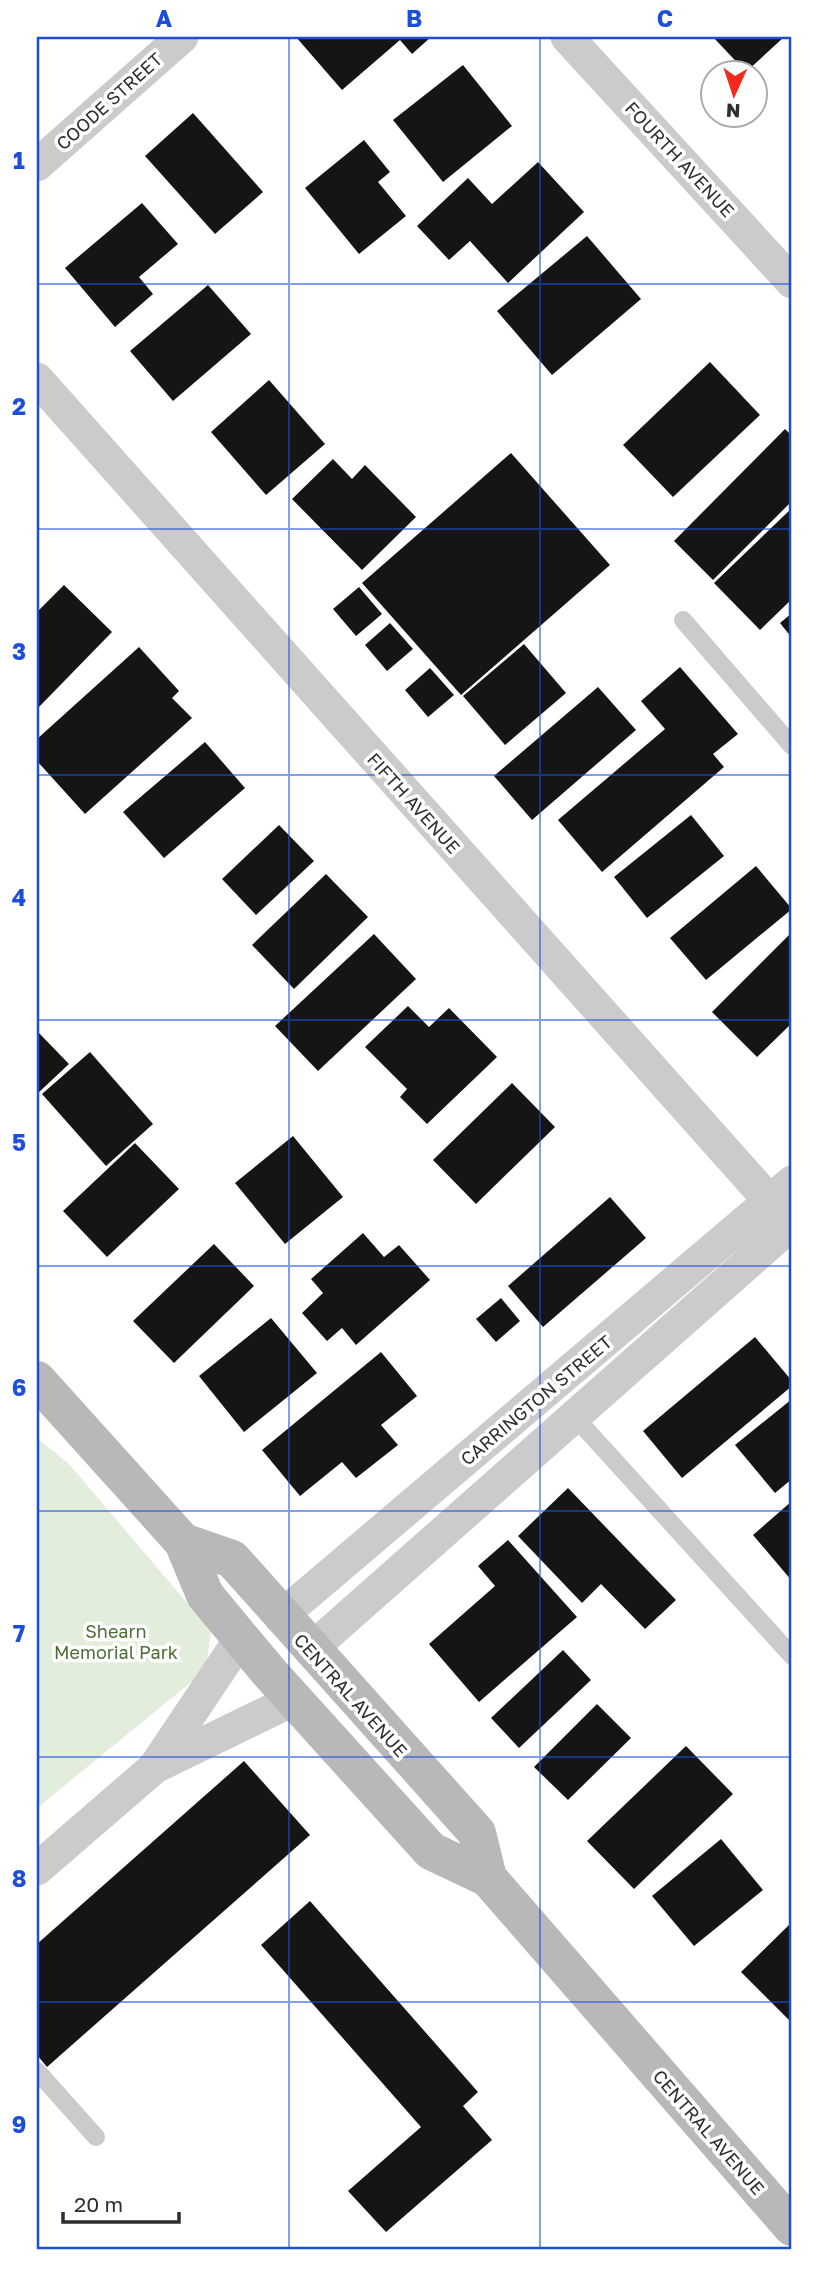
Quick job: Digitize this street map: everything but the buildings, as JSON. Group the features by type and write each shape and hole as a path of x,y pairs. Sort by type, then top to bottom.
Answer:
{"main road":[{"name":"CENTRAL AVENUE","path":"37,1380 183,1542 205,1595 295,1699 431,1851 488,1878 792,2227"},
{"name":"CENTRAL AVENUE","path":"183,1542 232,1559 280,1617 477,1833 488,1878"}],"street":[{"name":"COODE STREET","path":"37,166 182,37"},
{"name":"FOURTH AVENUE","path":"567,37 792,282"},
{"name":"FIFTH AVENUE","path":"37,379 788,1212"},
{"name":"CARRINGTON STREET","path":"310,1650 573,1415 788,1212"},
{"name":"CARRINGTON STREET","path":"280,1617 788,1212"},
{"path":"155,1767 241,1638"},
{"path":"37,1869 155,1767 295,1699"}],"lane":[{"path":"683,620 792,746"},
{"path":"573,1415 792,1656"},
{"path":"37,2071 96,2137"}],"green space":[{"name":"Shearn Memorial Park","path":"37,1438 69,1464 211,1631 206,1670 37,1808"}]}
